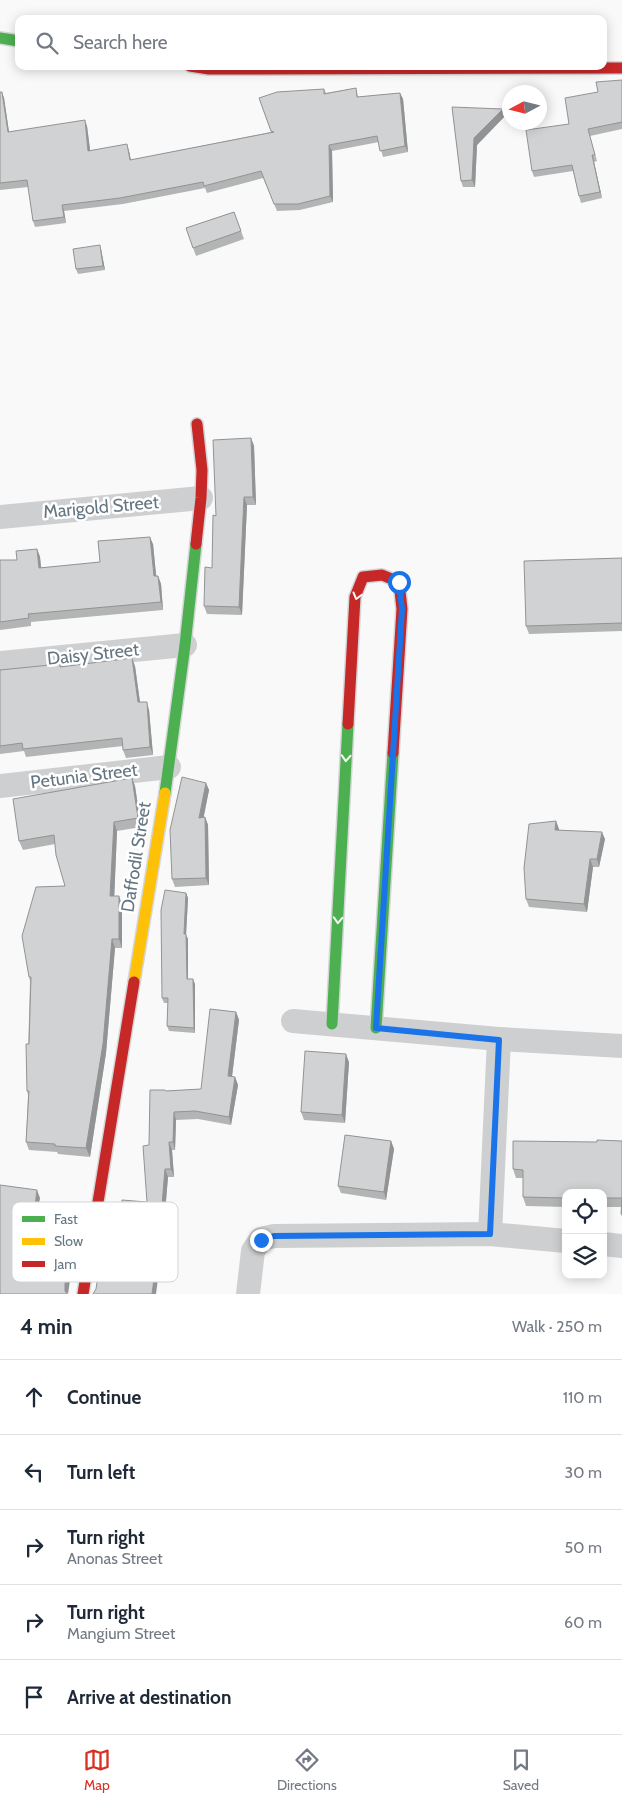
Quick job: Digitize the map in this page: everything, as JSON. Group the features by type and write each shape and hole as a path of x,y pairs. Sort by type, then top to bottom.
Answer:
{"street":[{"path":"0,38 15,41"},
{"path":"607,68 622,68"},
{"name":"Daffodil Street","path":"98,1202 169,767 185,645 201,498 202,470 197,424"},
{"name":"Marigold Street","path":"0,517 201,498"},
{"path":"332,1024 355,597 363,577 382,575 399,582 402,609 376,1028"},
{"name":"Daisy Street","path":"0,663 185,645"},
{"name":"Petunia Street","path":"0,786 169,767"},
{"path":"294,1021 499,1040 622,1046"},
{"path":"490,1234 499,1040"},
{"path":"248,1294 253,1250 261,1240 274,1236 490,1234 562,1241"},
{"path":"607,1244 622,1246"}],"building":[{"path":"622,80 622,122 588,129 595,155 592,155 600,192 579,196 572,165 532,171 526,130 547,130 547,127 569,124 565,98 598,92 596,82"},
{"path":"356,88 357,97 400,93 405,146 380,151 377,136 329,145 330,196 298,204 274,204 261,171 204,186 203,182 120,198 62,205 64,217 33,221 27,180 0,183 0,92 2,92 8,132 85,120 88,151 127,144 130,160 274,132 271,131 259,98 277,92 324,89 324,94"},
{"path":"452,107 502,109 474,138 472,180 461,181"},
{"path":"234,212 241,231 193,248 186,228"},
{"path":"100,245 103,266 76,269 73,249"},
{"path":"251,438 253,497 244,497 239,607 204,606 205,567 212,568 213,515 216,516 213,440"},
{"path":"150,537 154,576 158,576 161,602 28,614 29,618 0,622 0,560 17,560 16,551 37,549 39,568 100,562 98,541"},
{"path":"622,558 622,623 526,626 524,561"},
{"path":"132,658 138,702 147,702 150,747 123,750 122,738 23,749 22,743 0,746 0,670 60,664 60,667"},
{"path":"182,777 206,783 199,818 205,817 206,878 172,879 170,830"},
{"path":"132,778 138,818 114,822 110,896 119,896 119,939 112,939 103,1044 86,1148 26,1142 29,1091 27,1091 26,1044 29,1044 31,977 29,977 22,936 36,887 65,886 56,855 54,835 19,841 13,799"},
{"path":"556,821 555,830 602,832 597,859 590,859 584,904 526,899 524,868 529,824"},
{"path":"165,890 186,893 184,934 186,934 187,979 193,979 194,1028 167,1026 168,998 162,998 161,910"},
{"path":"210,1009 236,1012 228,1076 235,1077 229,1117 195,1111 174,1112 173,1142 169,1142 171,1169 165,1169 162,1202 147,1202 143,1146 149,1145 150,1090 201,1089"},
{"path":"305,1051 346,1054 342,1115 301,1112"},
{"path":"345,1135 391,1141 384,1192 338,1186"},
{"path":"597,1140 622,1141 622,1198 607,1198 607,1189 562,1189 562,1198 523,1197 523,1170 513,1169 513,1141 597,1142"},
{"path":"0,1185 37,1190 35,1202 12,1202 12,1282 65,1282 65,1291 67,1294 0,1294"},
{"path":"122,1200 147,1202 122,1202"},
{"path":"97,1282 154,1282 152,1294 93,1294"}],"traffic: fast":[{"path":"0,38 15,40"},
{"path":"165,793 185,645 196,544"},
{"path":"332,1024 348,724"},
{"path":"376,1028 393,753"}],"traffic: slow":[{"path":"134,982 165,793"}],"traffic: jam":[{"path":"607,68 622,68"},
{"path":"196,544 202,470 197,424"},
{"path":"348,724 355,597 363,577 382,575 399,582 402,609 393,753"},
{"path":"98,1202 134,982"},
{"path":"83,1294 85,1282"}],"route":[{"path":"261,1240 274,1236 490,1234 499,1040 376,1028 402,609 399,582"}]}
